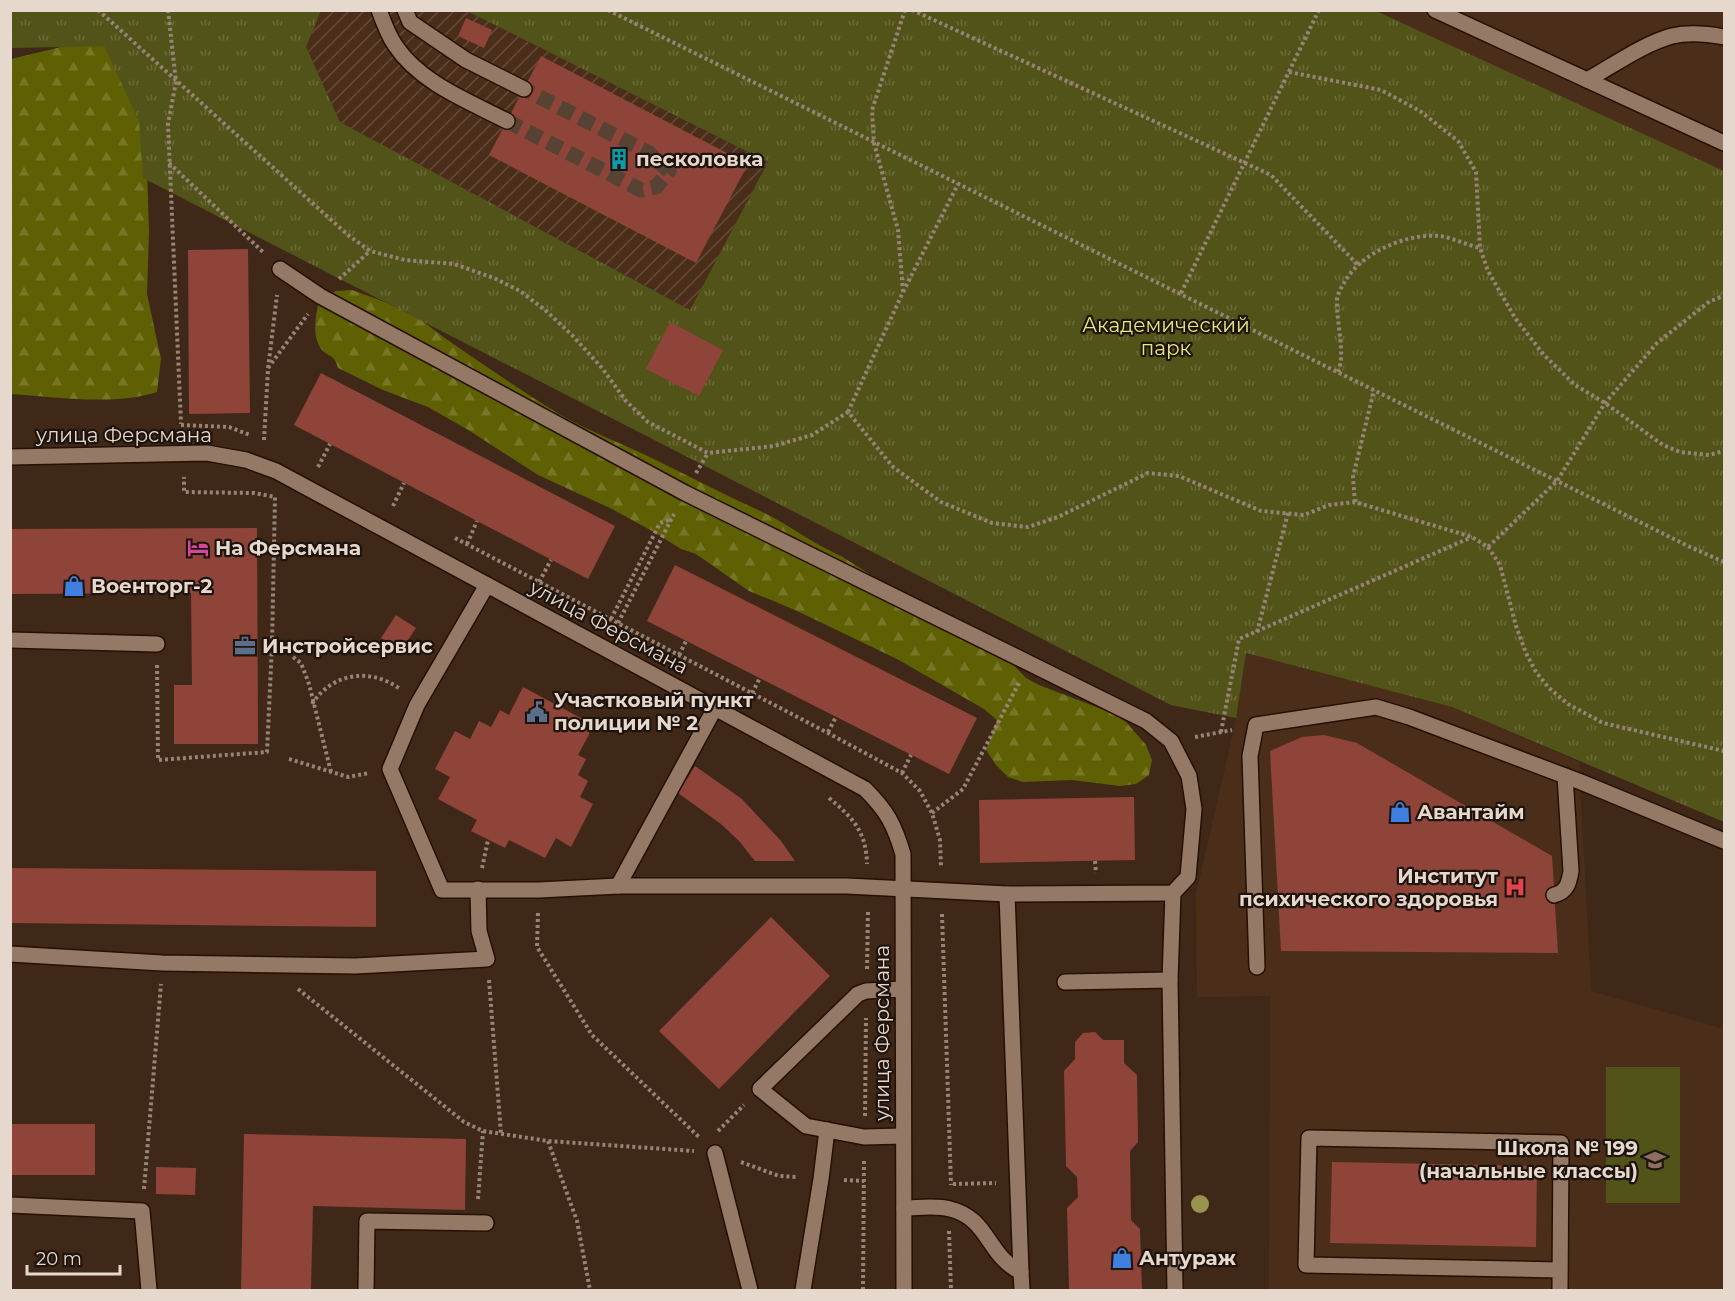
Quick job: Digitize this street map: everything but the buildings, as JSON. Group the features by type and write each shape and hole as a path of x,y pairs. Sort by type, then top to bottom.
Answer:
{"street":[{"path":"379,10 394,45 418,70 448,91 507,121"},
{"path":"405,10 410,22 466,60 524,89"},
{"path":"1435,10 1725,143"},
{"path":"1587,80 1645,48 1673,36 1707,34 1725,37"},
{"path":"280,268 320,296 685,493 1146,721 1171,741 1188,776 1194,809 1188,877 1173,893 1170,980 1175,1290"},
{"name":"улица Ферсмана","path":"10,457 207,453 236,458 276,471 865,789 882,806 895,829 903,854 904,1290"},
{"path":"487,585 417,705 390,769 442,890 540,890 618,886 868,886 1007,894 1173,893"},
{"path":"10,640 157,644"},
{"path":"1257,967 1250,756 1256,725 1376,707 1409,717 1565,776 1725,841"},
{"path":"618,886 715,708"},
{"path":"1554,895 1565,890 1570,882 1565,776"},
{"path":"10,954 162,963 355,966 487,959 479,931 477,890"},
{"path":"1007,894 1022,1290"},
{"path":"1065,982 1170,980"},
{"path":"903,989 867,991 858,994 760,1089 806,1126 864,1137 903,1136"},
{"path":"802,1290 821,1179 826,1130"},
{"path":"1559,1270 1306,1265 1309,1138 1561,1143 1560,1290"},
{"path":"710,1148 750,1290"},
{"path":"10,1205 142,1211 149,1290"},
{"path":"904,1208 949,1208 967,1215 983,1229 997,1254 1009,1266 1021,1272"},
{"path":"366,1290 367,1221 482,1223"}],"path":[{"path":"168,10 176,82 168,124 184,492 255,493 283,501"},
{"path":"609,10 1690,547 1725,562"},
{"path":"903,292 898,230 874,143 872,110 905,10"},
{"path":"912,10 1271,175 1358,265"},
{"path":"1180,293 1319,10"},
{"path":"102,12 176,82 349,236 370,251 405,260 454,264 494,278 520,291 572,335 602,368 626,401 648,422 708,453 784,443 812,435 848,412 903,292 958,184"},
{"path":"1289,72 1381,90 1420,111 1458,141 1476,172 1480,248 1488,272 1515,318 1544,355 1575,385 1605,403 1663,445 1680,452 1708,455 1725,451"},
{"path":"169,162 280,268 268,369 264,440"},
{"path":"1338,372 1342,363 1337,296 1351,271 1369,255 1392,243 1440,236 1480,248"},
{"path":"268,369 320,296 370,251"},
{"path":"1488,547 1557,481 1605,403 1657,343 1710,301 1725,296"},
{"path":"1354,502 1353,477 1374,390"},
{"path":"848,412 893,467 941,502 992,523 1028,527 1058,517 1148,473 1179,476 1261,511 1304,514 1329,505 1354,502 1472,537 1488,547 1500,565 1516,626 1526,653 1536,672 1549,688 1568,704 1603,723 1725,751"},
{"path":"318,467 330,444"},
{"path":"618,623 708,453"},
{"path":"393,506 404,483"},
{"path":"157,644 158,760 267,752 275,497"},
{"path":"1256,632 1288,513"},
{"path":"611,619 660,523 672,518"},
{"path":"467,544 477,521"},
{"path":"1221,732 1239,639 1472,537"},
{"path":"539,582 551,560"},
{"path":"679,655 686,640"},
{"path":"293,657 301,663 309,684 312,704 331,772"},
{"path":"932,813 963,789 1029,664"},
{"path":"312,704 334,682 364,675 393,684 417,705"},
{"path":"752,693 760,678"},
{"path":"828,733 836,717"},
{"path":"1171,741 1256,725"},
{"path":"902,773 911,755"},
{"path":"289,759 348,777 390,769"},
{"path":"829,798 847,813 858,827 867,847 862,1290"},
{"path":"540,890 537,947 592,1035 710,1148"},
{"path":"487,959 501,1134"},
{"path":"142,1211 162,963"},
{"path":"267,964 464,1122 483,1131 548,1141 710,1148 779,1176 864,1181"},
{"path":"710,1148 760,1089"},
{"path":"482,1223 483,1131"},
{"path":"548,1141 577,1221 590,1290"},
{"path":"951,1185 1018,1182"}],"shaded area":[{"path":"321,11 467,11 768,162 690,310 340,122 306,47"},
{"path":"1376,11 1724,11 1724,171"},
{"path":"1246,653 1452,707 1579,762 1591,991 1724,1029 1724,1290 1269,1290 1270,996 1197,997 1196,894 1234,729"}],"green space":[{"name":"Академический парк","path":"10,11 321,11 306,47 340,122 690,310 768,162 467,11 1376,11 1724,171 1724,822 1452,707 1246,653 1236,718 1171,705 143,178 139,121 104,46 11,48"},
{"path":"104,42 141,117 147,169 149,231 147,294 161,359 157,392 123,399 104,400 11,394 11,59 69,45"},
{"path":"352,290 390,304 416,317 490,369 567,418 769,515 841,556 923,608 1004,655 1026,678 1112,713 1126,722 1146,745 1152,760 1149,775 1136,784 1120,786 1072,780 1023,782 1008,777 986,750 997,720 984,709 897,659 795,610 749,591 696,554 681,549 612,509 538,475 428,407 383,390 338,368 333,358 322,350 316,339 315,326 319,300 336,291"},
{"path":"1606,1067 1680,1067 1680,1203 1606,1203"}],"tunnel":[{"path":"507,121 641,190 656,187 669,171 649,153 524,89"}],"place":[{"name":"песколовка","path":"619,159"},
{"name":"На Ферсмана","path":"198,548"},
{"name":"Военторг-2","path":"74,586"},
{"name":"Инстройсервис","path":"245,646"},
{"name":"Участковый пункт полиции № 2","path":"537,712"},
{"name":"Авантайм","path":"1400,812"},
{"name":"Институт психического здоровья","path":"1515,887"},
{"name":"Школа № 199 (начальные классы)","path":"1655,1160"},
{"name":"Антураж","path":"1122,1258"}]}
